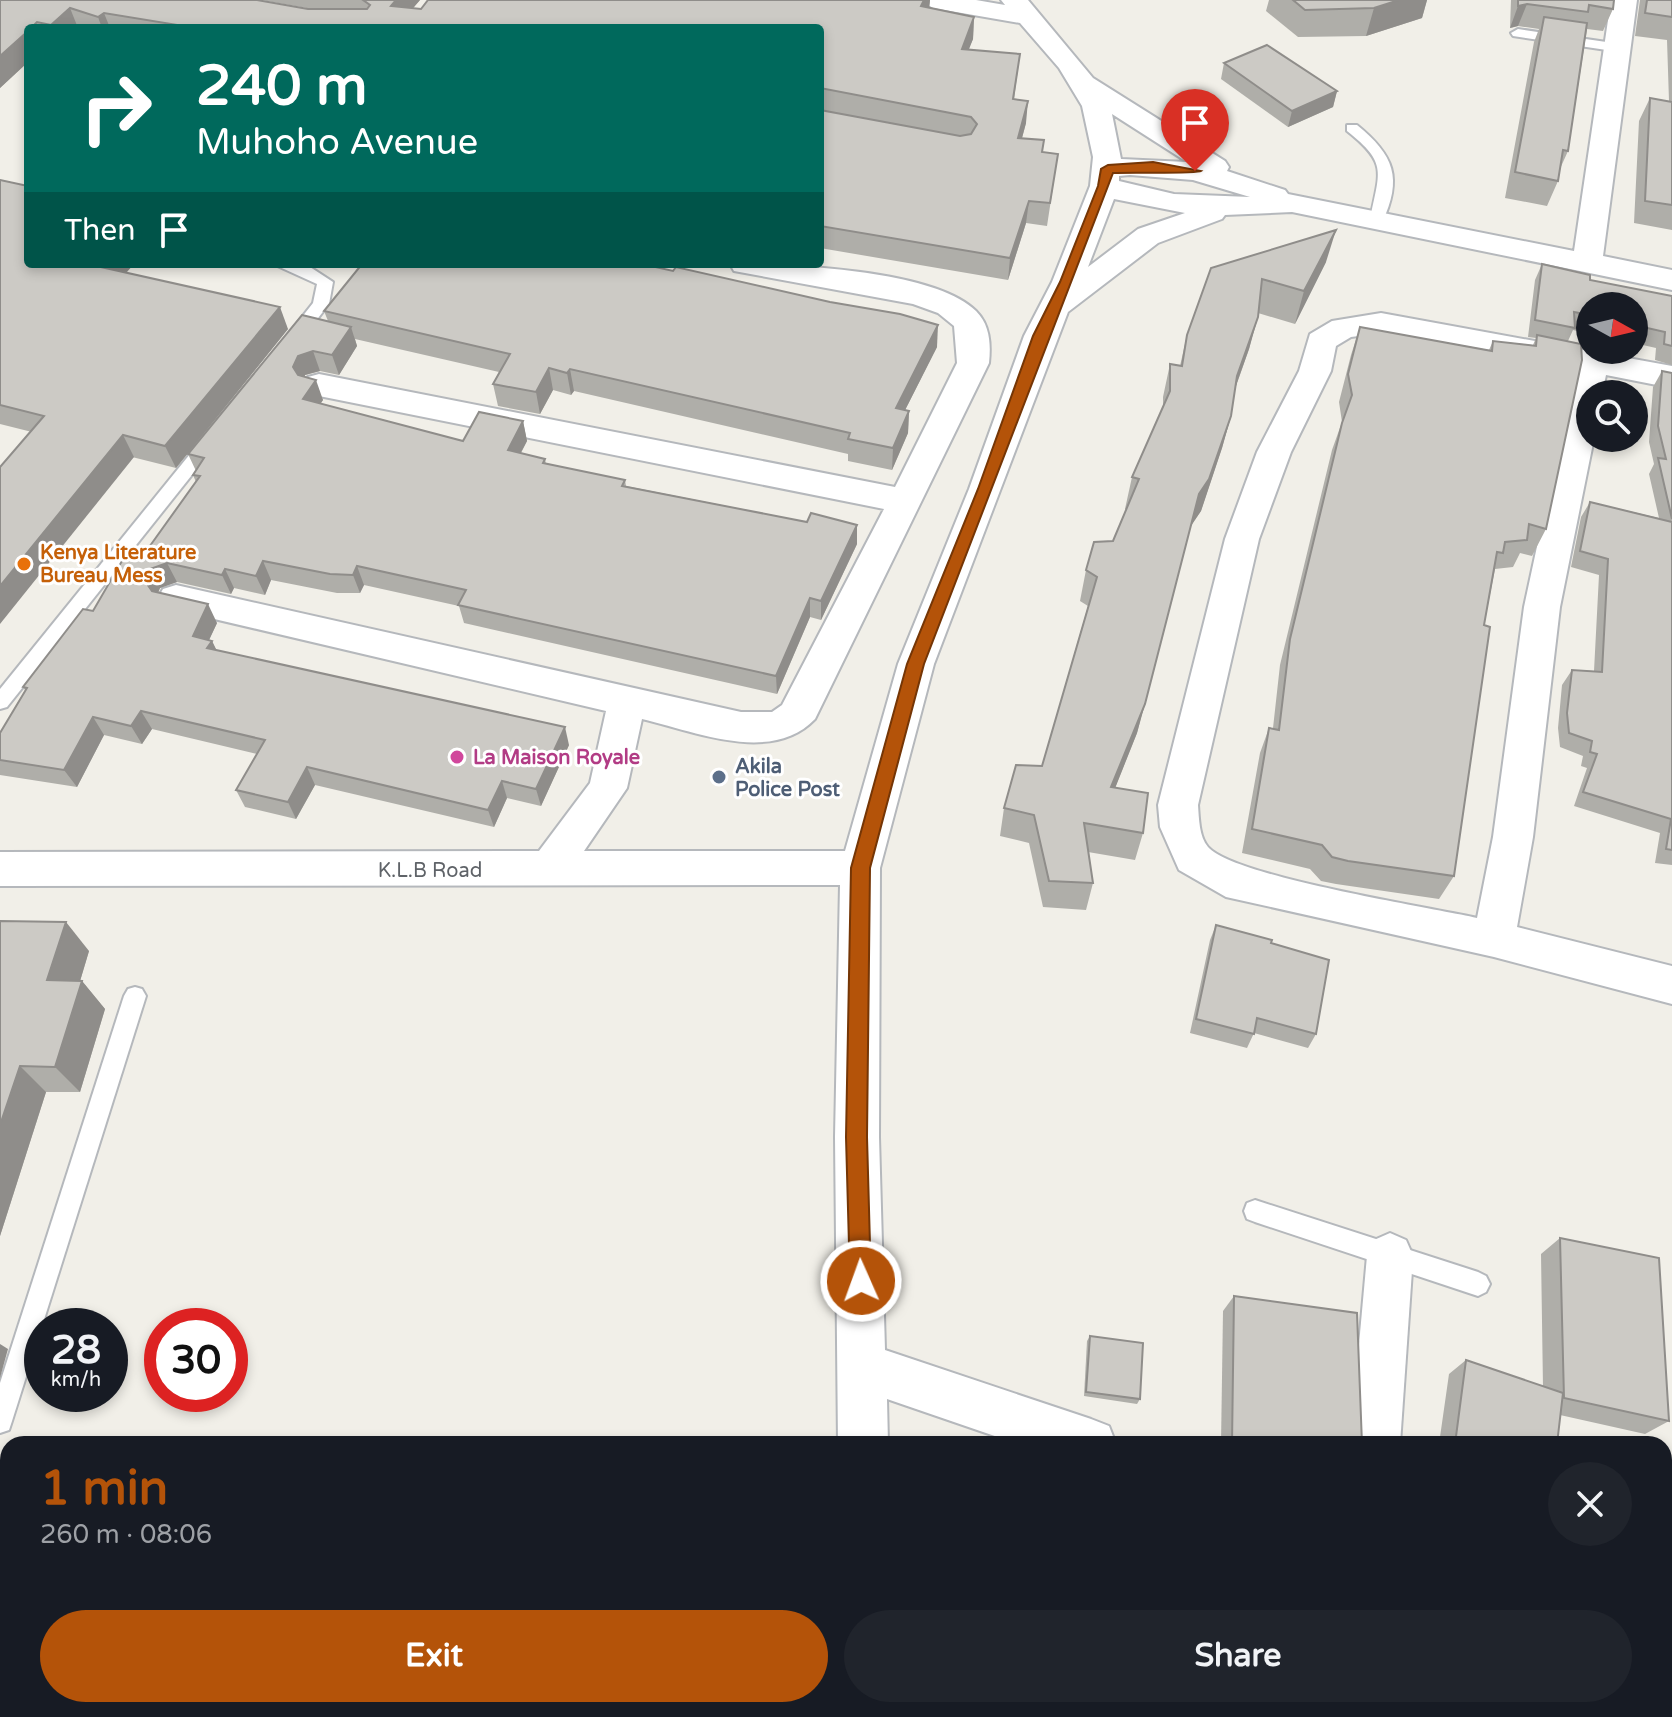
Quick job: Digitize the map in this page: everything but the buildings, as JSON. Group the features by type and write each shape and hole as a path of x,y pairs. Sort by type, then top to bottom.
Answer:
{"street":[{"path":"863,1436 857,1137 860,868 916,664 1106,178 1105,126 1098,107 1084,84 1021,8 933,0"},
{"path":"1587,263 1620,48 1624,0"},
{"path":"1084,84 1241,195"},
{"path":"1106,178 1146,200 1241,195 1672,280"},
{"path":"1054,308 1148,236 1241,195"},
{"path":"176,598 741,727 770,729 790,723 802,709 902,500 973,363 976,341 964,317 929,297 767,268"},
{"path":"1576,358 1381,323 1343,328 1321,341 1315,371 1274,452 1242,539 1178,805 1180,827 1193,858 1240,885 1494,939 1672,985"},
{"path":"1494,939 1513,837 1542,607 1592,364"},
{"path":"1608,364 1672,377"},
{"path":"319,385 902,500"},
{"path":"548,870 608,788 627,699"},
{"name":"K.L.B Road","path":"0,869 860,868"},
{"path":"1376,1436 1390,1256"},
{"path":"863,1367 1067,1436"}],"lane":[{"path":"1518,33 1620,48"},
{"path":"1352,128 1381,149 1386,165 1377,220"},
{"path":"282,352 321,304 325,282 297,268"},
{"path":"0,702 223,425"},
{"path":"0,1421 135,996"},
{"path":"1255,1211 1478,1284"}],"place":[{"name":"Kenya Literature Bureau Mess","path":"24,564"},
{"name":"La Maison Royale","path":"457,757"},
{"name":"Akila Police Post","path":"719,777"}],"route":[{"path":"861,1281 857,1137 860,868 916,664 986,489 1040,336 1067,282 1108,169 1153,166 1195,171"}]}
